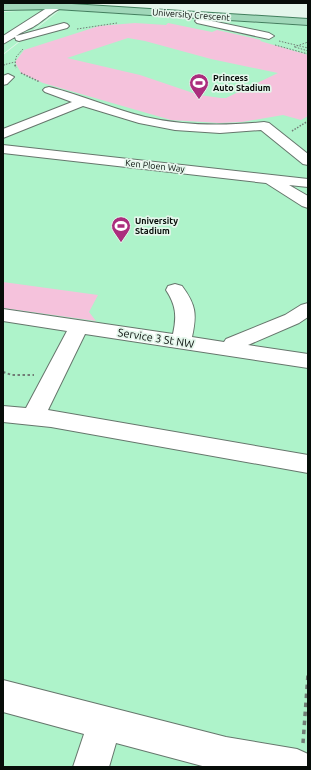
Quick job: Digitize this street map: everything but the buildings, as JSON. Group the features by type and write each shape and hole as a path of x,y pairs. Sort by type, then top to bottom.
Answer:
{"main road":[{"name":"University Crescent","path":"122,3 308,15"},
{"name":"University Crescent","path":"8,5 56,6 308,22"}],"street":[{"path":"8,5 37,3"},
{"path":"5,40 19,29 30,25 56,6 68,3"},
{"path":"206,16 200,21 269,36"},
{"path":"5,40 24,37 64,26"},
{"path":"3,28 19,29"},
{"path":"47,87 130,116 174,126 223,130 264,126 308,161"},
{"path":"3,134 84,101"},
{"name":"Ken Ploen Way","path":"3,149 308,183"},
{"path":"266,178 308,203"},
{"path":"175,290 183,300 187,316 181,342"},
{"path":"231,349 233,344 292,320 308,309"},
{"name":"Service 3 St NW","path":"3,315 308,361"},
{"path":"34,417 79,326"},
{"path":"3,414 34,417 308,464"},
{"path":"3,696 226,755 300,759"},
{"path":"92,767 105,723"}],"path":[{"path":"76,29 118,23"},
{"path":"277,46 285,42"},
{"path":"308,42 294,47 308,51"},
{"path":"272,45 308,54"},
{"path":"26,48 15,57 14,65 19,72 47,87"},
{"path":"3,65 15,62"},
{"path":"288,133 308,121"},
{"path":"3,372 12,375 56,373"},
{"path":"300,759 308,674"}],"green space":[{"path":"60,9 3,54 3,12"},
{"path":"60,10 308,26 308,767 3,767 3,55"}],"place":[{"name":"Princess Auto Stadium","path":"199,100"},
{"name":"University Stadium","path":"121,243"}]}
